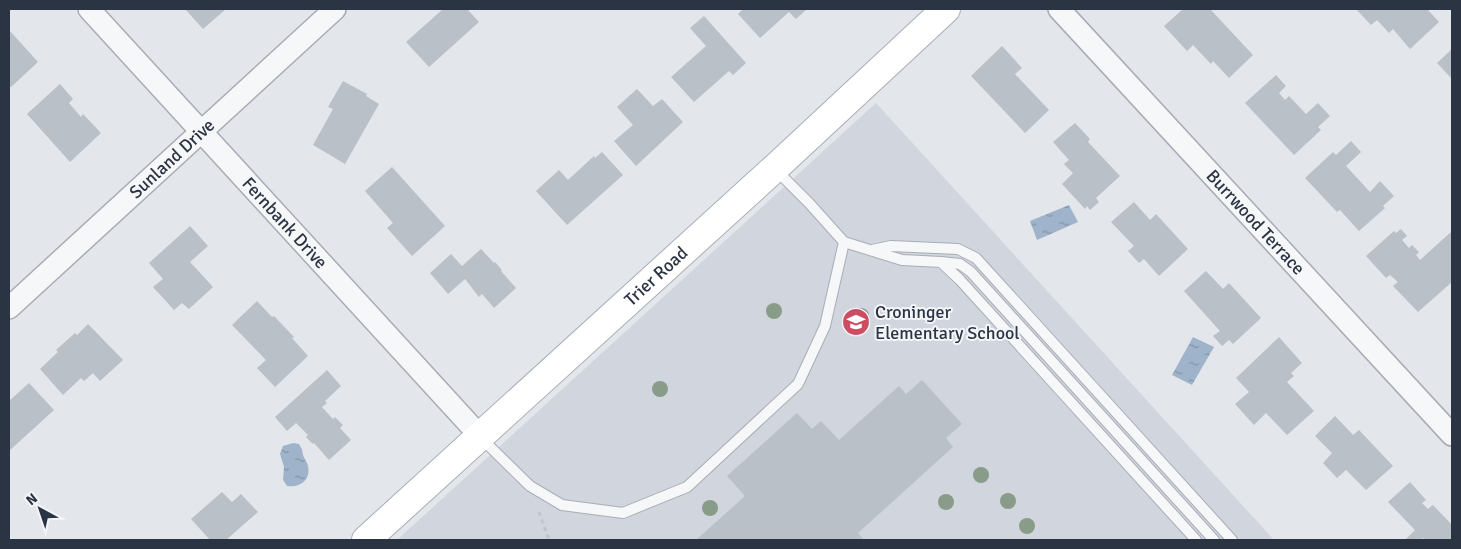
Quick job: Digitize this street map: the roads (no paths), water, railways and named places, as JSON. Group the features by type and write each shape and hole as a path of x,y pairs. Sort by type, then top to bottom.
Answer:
{"street":[{"name":"Fernbank Drive","path":"90,9 480,436"},
{"name":"Sunland Drive","path":"9,308 335,9"},
{"name":"Trier Road","path":"366,540 775,168 946,9"},
{"name":"Burrwood Terrace","path":"1058,9 1452,435"}],"lane":[{"path":"775,168 844,242 902,260 960,264 971,272 1214,540"},
{"path":"480,436 530,486 562,505 622,513 687,486 798,384 825,326 844,242"},
{"path":"871,251 890,246 958,249 976,258 1232,540"},
{"path":"941,262 960,280 1196,540"}],"water":[{"path":"1069,205 1078,222 1037,240 1030,221"},
{"path":"1193,337 1214,347 1192,385 1172,375"},
{"path":"293,443 299,444 301,447 308,465 308,475 304,482 296,486 287,486 283,480 284,467 280,454 283,446"}],"place":[{"name":"Croninger Elementary School","path":"856,322"}]}
